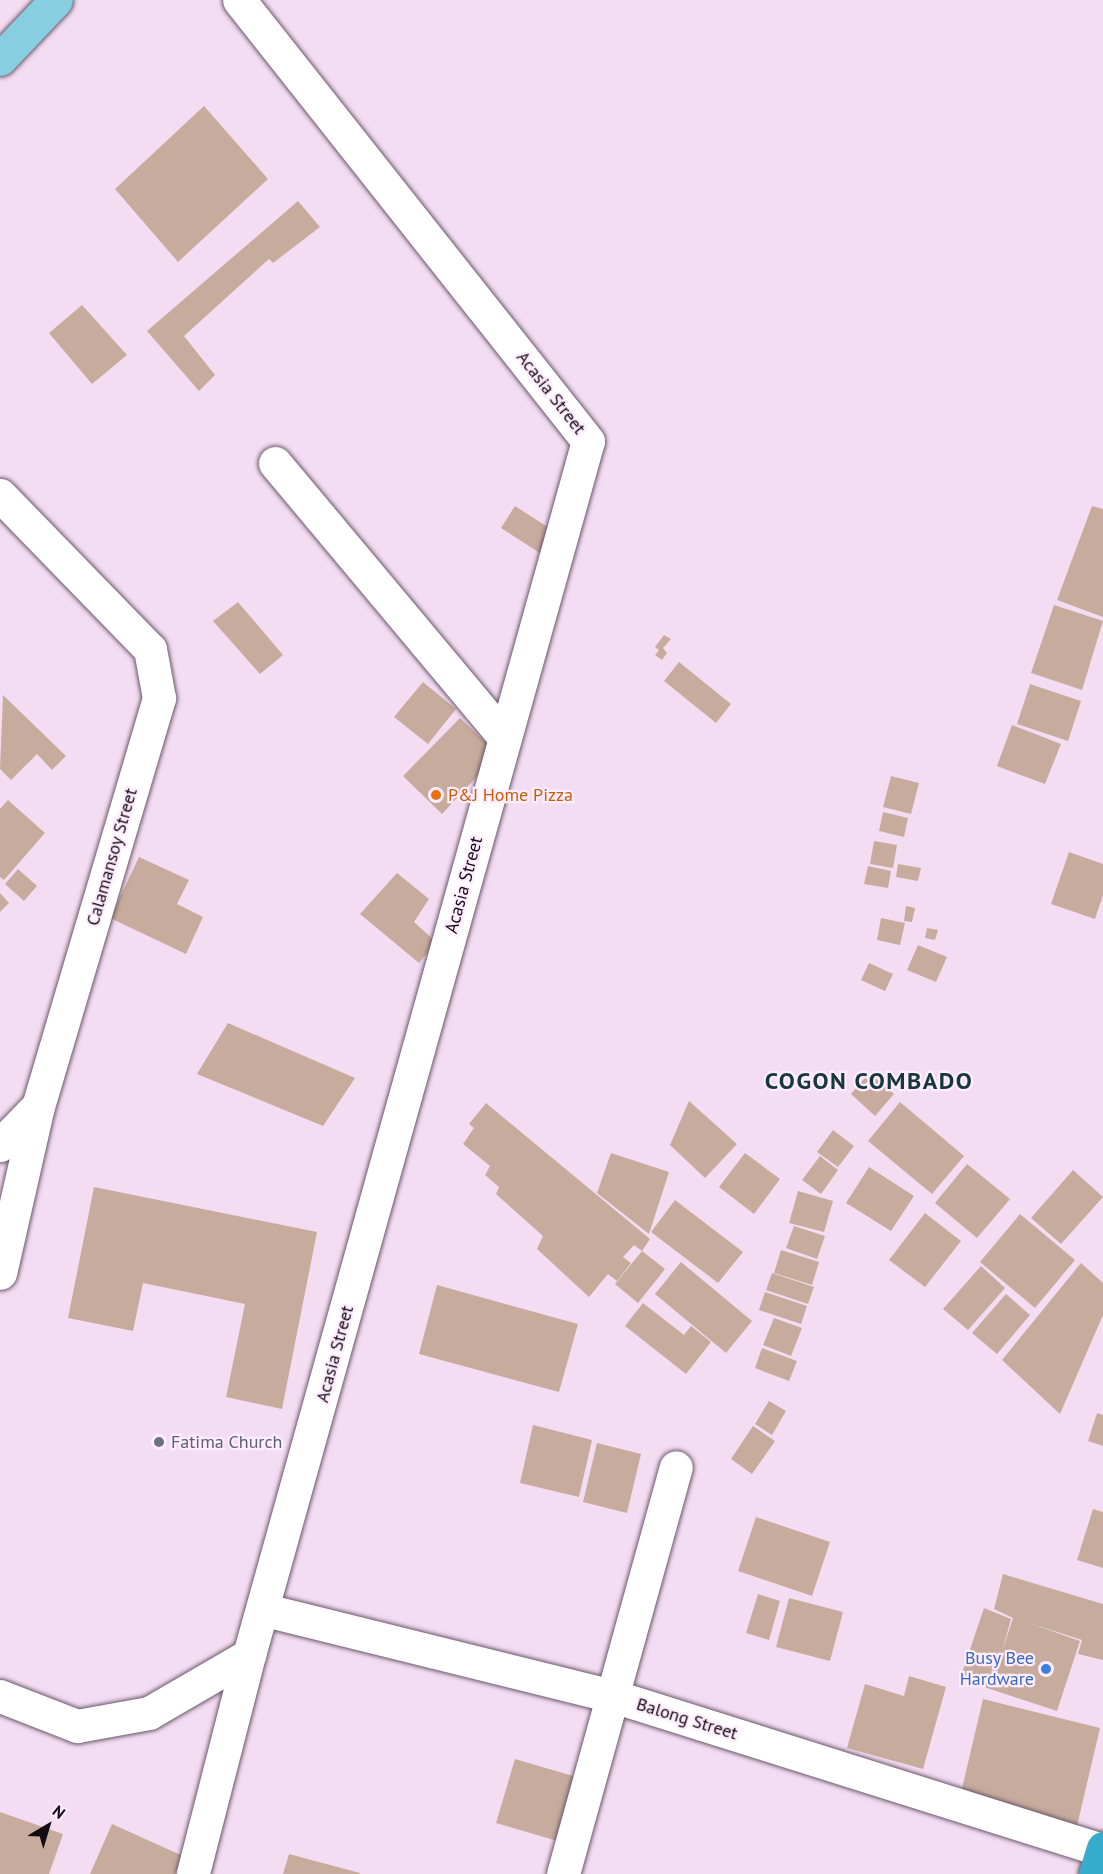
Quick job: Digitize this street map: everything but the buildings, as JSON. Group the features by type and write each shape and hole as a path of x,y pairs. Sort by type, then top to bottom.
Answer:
{"main road":[{"path":"0,59 56,0"}],"street":[{"name":"Acasia Street","path":"193,1873 249,1655 265,1610 504,737 588,441 239,0"},
{"path":"275,463 504,737"},
{"name":"Calamansoy Street","path":"0,495 150,649 159,698 38,1106 0,1273"},
{"path":"0,1145 38,1106"},
{"path":"563,1874 676,1467"},
{"name":"Balong Street","path":"265,1610 612,1696 1100,1857"},
{"path":"0,1696 77,1726 149,1713 249,1655"}],"place":[{"name":"P&J Home Pizza","path":"436,795"},
{"name":"Fatima Church","path":"159,1442"},
{"name":"Busy Bee Hardware","path":"1046,1669"}],"district":[{"name":"COGON COMBADO","path":"869,1081"}]}
